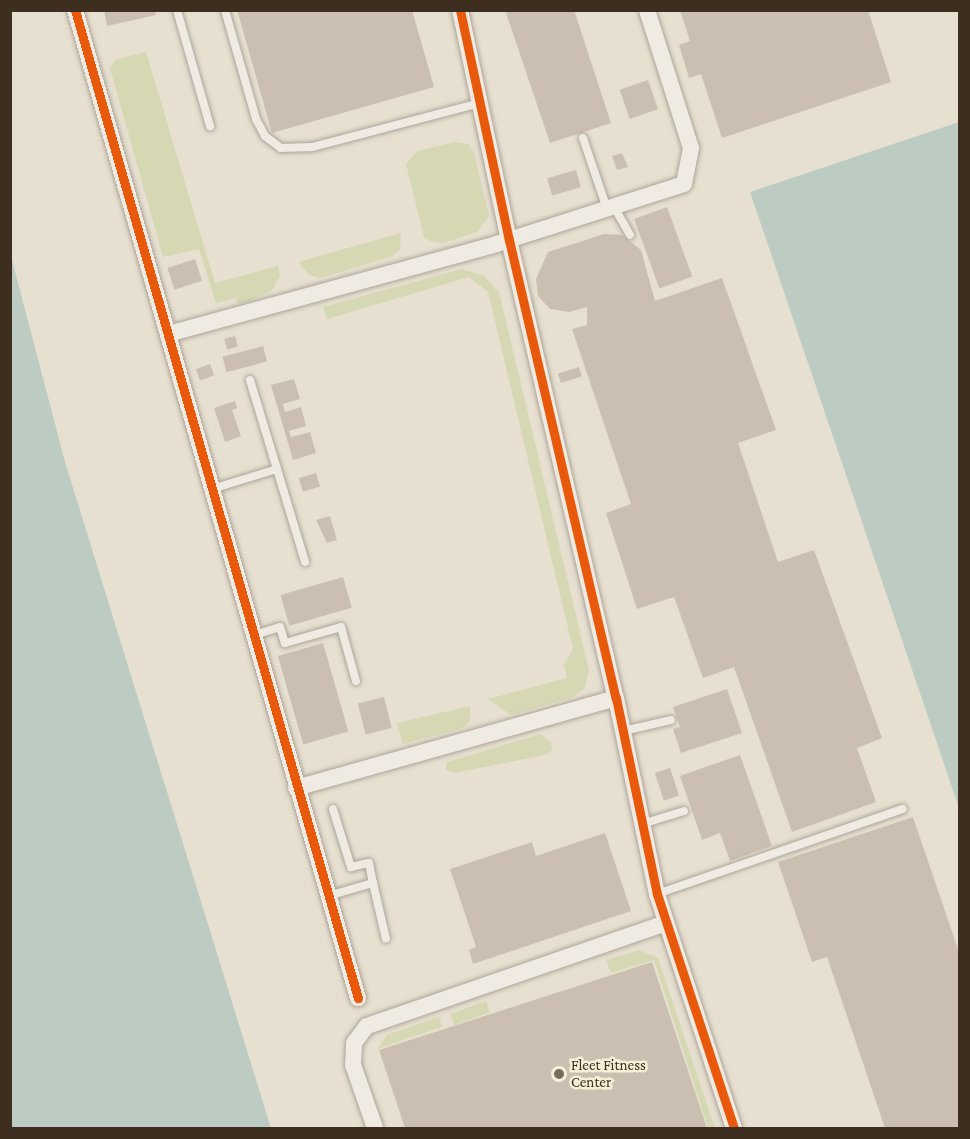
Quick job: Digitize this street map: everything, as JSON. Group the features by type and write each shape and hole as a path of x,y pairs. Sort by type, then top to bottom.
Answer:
{"street":[{"path":"75,10 358,998"},
{"path":"460,10 509,240 616,698 664,924 734,1128"},
{"path":"168,334 509,240 684,184 691,148 646,10"},
{"path":"296,788 616,698"},
{"path":"375,1128 353,1065 354,1043 367,1026 664,924"}],"lane":[{"path":"177,10 210,126"},
{"path":"225,10 256,119 265,136 281,148 312,147 480,103"},
{"path":"583,138 611,208 630,235"},
{"path":"250,380 305,562"},
{"path":"212,489 277,469"},
{"path":"253,635 280,627 285,643 340,627 356,681"},
{"path":"623,731 671,720"},
{"path":"333,809 351,867 369,863 386,939"},
{"path":"657,894 903,809"},
{"path":"642,824 684,811"},
{"path":"328,897 373,883"}],"green space":[{"path":"146,52 215,283 278,266 280,276 272,290 250,301 238,304 236,298 216,303 199,249 163,257 110,68 115,60"},
{"path":"455,142 468,144 474,152 489,216 477,232 443,243 432,242 424,237 406,164 417,151"},
{"path":"401,233 400,250 391,257 320,278 309,275 298,262"},
{"path":"462,269 484,276 499,292 589,670 585,688 573,697 511,715 488,699 567,678 564,664 573,649 488,292 469,277 327,319 323,307"},
{"path":"470,706 470,721 463,728 403,744 397,723"},
{"path":"541,734 551,743 552,750 545,755 454,773 445,769 447,762"},
{"path":"639,950 658,958 715,1128 708,1128 654,960 611,973 606,960"},
{"path":"486,1001 490,1012 454,1025 450,1014"},
{"path":"439,1017 442,1027 377,1049 387,1035"}],"shaded area":[{"path":"960,122 959,808 750,192"},
{"path":"11,256 65,462 271,1128 11,1128"}],"building":[{"path":"104,10 155,10 156,15 107,26"},
{"path":"237,10 412,10 434,87 272,133"},
{"path":"505,10 574,10 611,123 550,143"},
{"path":"680,10 868,10 891,82 722,138 701,74 689,78 679,45 690,41"},
{"path":"648,80 658,109 630,119 620,90"},
{"path":"622,153 628,167 617,170 612,156"},
{"path":"576,170 581,187 552,196 547,178"},
{"path":"667,207 692,277 659,289 634,219"},
{"path":"604,234 622,235 641,250 655,301 722,278 776,430 738,443 778,562 814,550 882,738 857,748 876,802 792,832 734,667 703,678 674,597 637,609 606,513 631,504 572,329 587,325 587,307 569,312 550,309 538,296 536,279 548,252"},
{"path":"195,259 202,281 175,290 167,268"},
{"path":"235,336 238,347 227,349 224,339"},
{"path":"263,346 267,361 227,372 222,357"},
{"path":"210,364 214,375 200,380 196,369"},
{"path":"579,367 582,377 561,383 558,373"},
{"path":"294,379 300,399 283,404 285,412 301,407 306,426 289,431 291,437 310,432 316,453 293,460 271,385"},
{"path":"235,401 237,408 232,410 241,436 225,442 214,408"},
{"path":"316,473 320,486 303,492 299,478"},
{"path":"330,516 337,540 327,543 316,520"},
{"path":"343,577 352,608 289,626 281,595"},
{"path":"323,643 348,731 303,744 278,656"},
{"path":"727,689 742,733 681,753 673,729 680,727 673,707"},
{"path":"384,697 392,728 366,735 358,704"},
{"path":"740,755 772,846 730,861 720,833 702,840 680,776"},
{"path":"670,768 679,796 664,801 655,773"},
{"path":"913,817 960,955 960,1128 885,1128 827,957 812,962 778,862"},
{"path":"605,833 631,911 473,964 469,950 476,947 450,869 532,842 536,856"},
{"path":"652,962 707,1128 405,1128 379,1050"}],"cycle path":[{"path":"75,10 358,998"},
{"path":"460,10 509,240 616,698 657,894 734,1128"}],"place":[{"name":"Fleet Fitness Center","path":"559,1074"}]}
